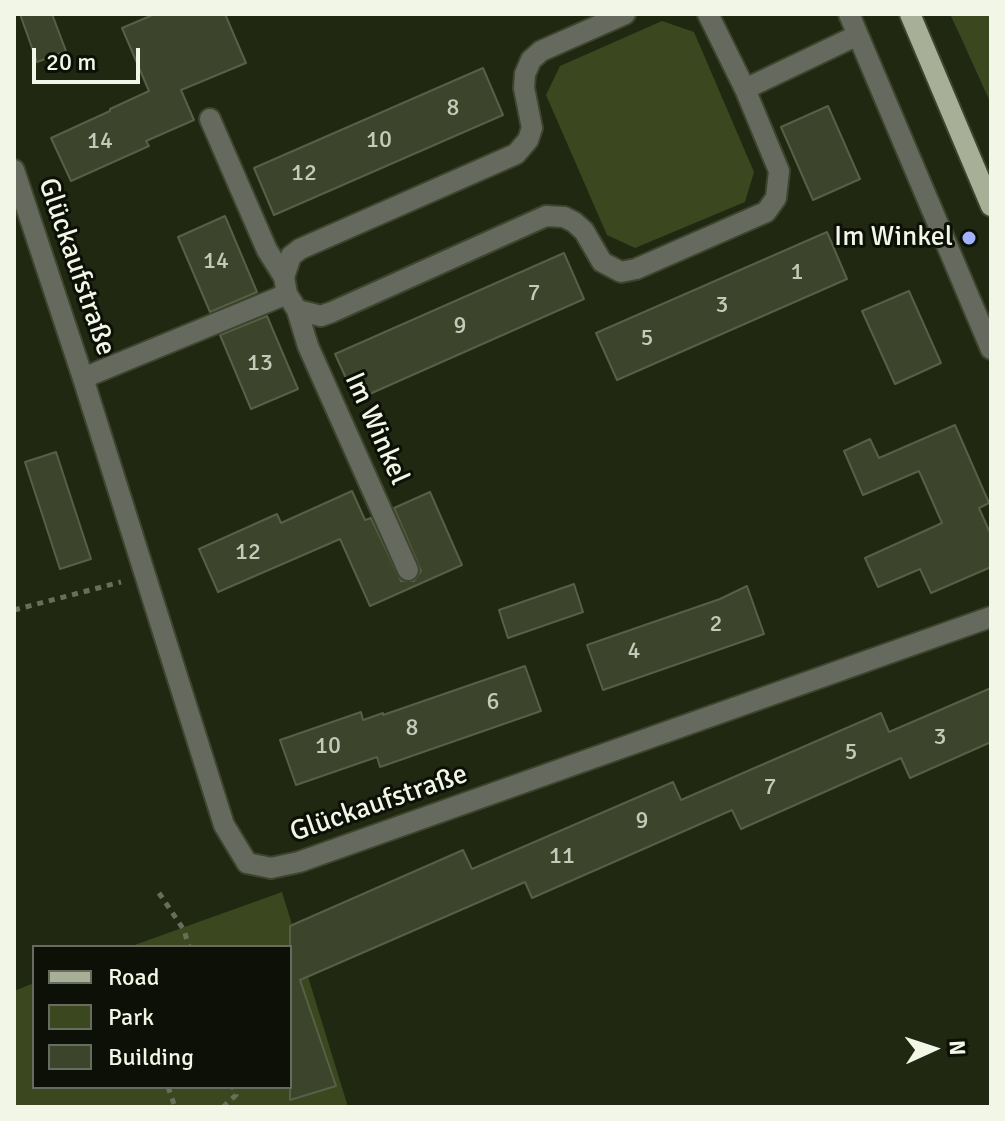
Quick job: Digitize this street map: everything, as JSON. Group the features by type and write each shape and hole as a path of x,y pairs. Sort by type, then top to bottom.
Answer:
{"main road":[{"path":"910,14 991,206"}],"street":[{"path":"289,294 291,256 300,249 516,154 528,140 532,128 524,88 525,74 531,60 541,51 625,14"},
{"path":"289,294 321,316 546,216 564,217 574,222 584,231 602,262 621,272 636,269 766,212 776,198 779,171 745,89 708,14"},
{"path":"849,14 991,349"},
{"path":"745,89 858,35"},
{"name":"Im Winkel","path":"210,119 408,570"},
{"name":"Glückaufstraße","path":"14,170 224,825 247,863 271,868 299,862 991,617"},
{"path":"83,378 289,294"}],"path":[{"path":"14,610 145,575"},
{"path":"159,893 184,930 188,945"},
{"path":"223,1107 236,1095 234,1089"}],"green space":[{"path":"950,14 991,14 991,104 963,42"},
{"path":"662,21 694,32 754,172 745,202 635,248 607,235 546,95 560,66"},
{"path":"282,892 348,1107 14,1107 14,991 32,984 32,1089 292,1089 292,945 135,945"}],"building":[{"path":"20,14 52,14 66,51 37,62"},
{"path":"155,14 225,14 246,63 181,90 194,120 146,141 149,146 71,181 51,138 149,91 122,28"},
{"path":"483,68 503,115 274,215 254,168"},
{"path":"828,106 860,179 813,200 781,127"},
{"path":"225,216 257,292 210,312 178,237"},
{"path":"827,232 847,279 617,380 596,333"},
{"path":"564,253 584,299 356,400 335,354"},
{"path":"909,291 941,363 895,384 862,311"},
{"path":"267,316 298,389 251,409 220,335"},
{"path":"955,425 989,503 979,508 991,535 991,567 931,593 920,569 878,587 865,558 942,523 919,471 863,495 844,451 870,439 879,458"},
{"path":"56,452 91,559 60,569 25,462"},
{"path":"352,491 365,520 371,518 401,581 414,581 421,571 394,508 430,492 462,565 370,606 340,539 218,592 199,549 277,514 281,523"},
{"path":"574,584 583,612 508,638 499,610"},
{"path":"747,586 764,634 603,690 587,645 720,599"},
{"path":"525,666 541,711 380,767 377,757 296,785 280,740 361,712 363,720 383,715"},
{"path":"991,688 991,742 910,778 901,758 741,829 732,810 532,898 525,882 300,980 336,1086 290,1100 290,926 463,850 472,869 673,782 681,800 881,713 889,732"}],"place":[{"name":"Im Winkel","path":"969,238"}]}
